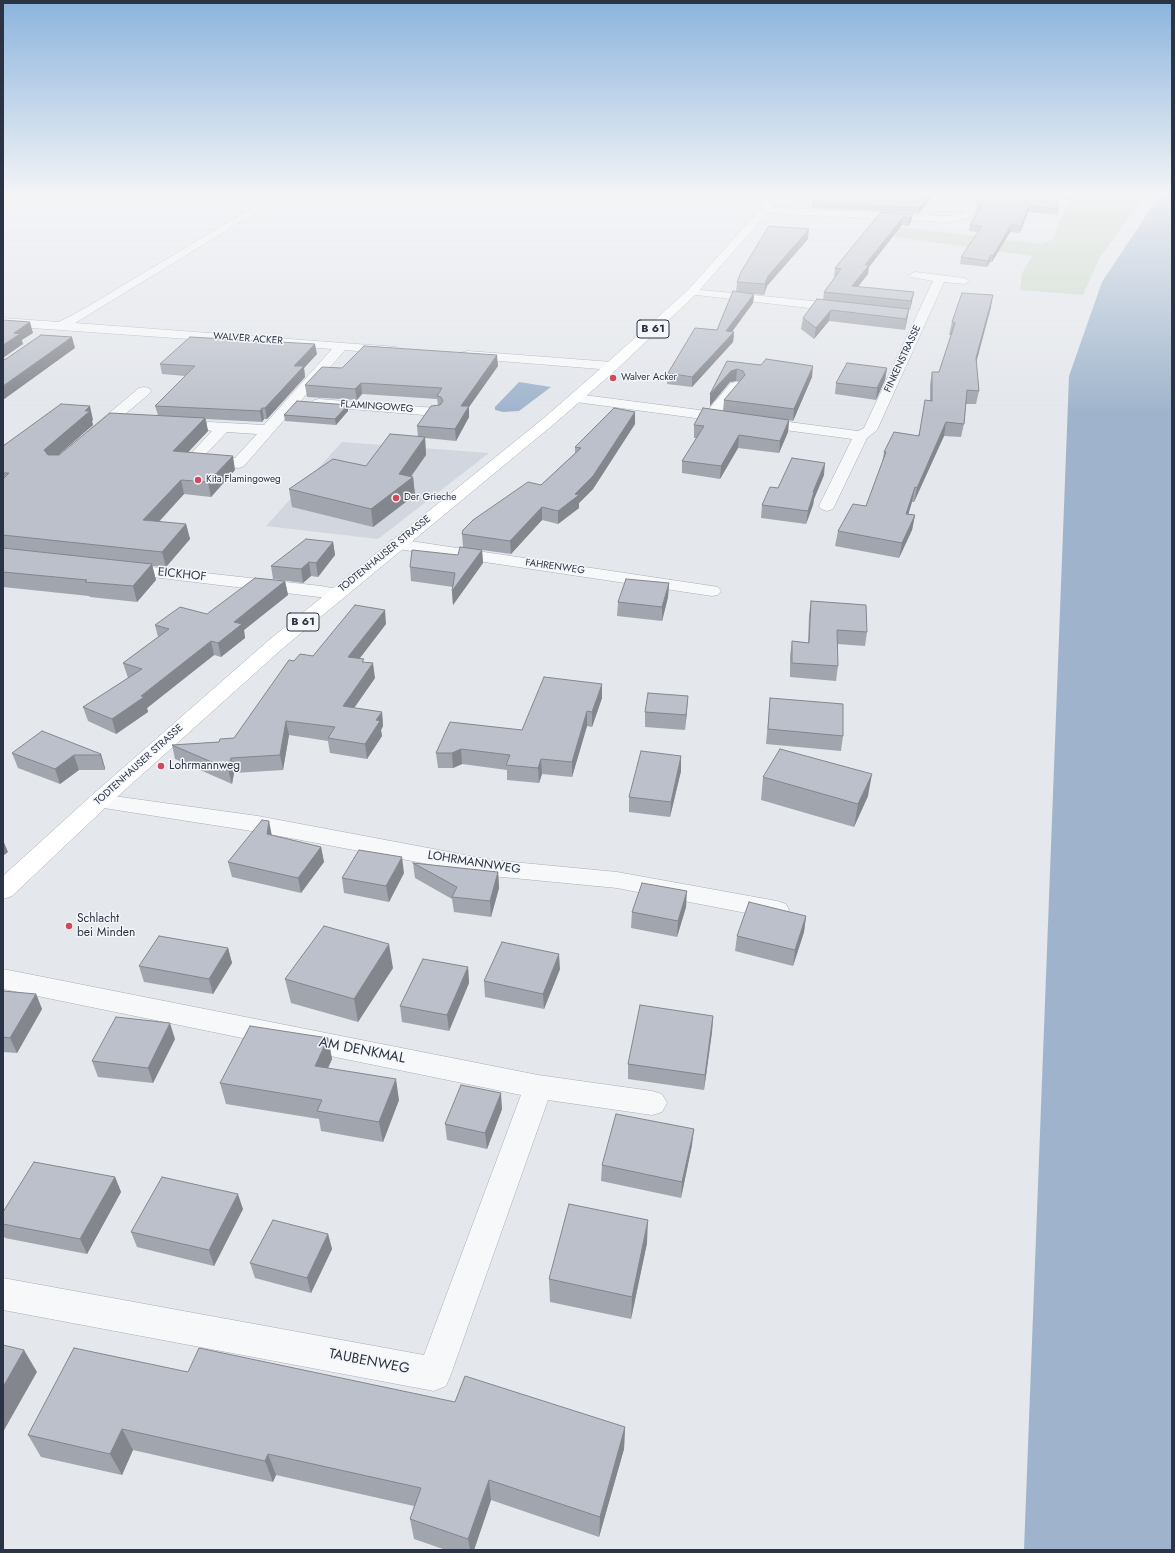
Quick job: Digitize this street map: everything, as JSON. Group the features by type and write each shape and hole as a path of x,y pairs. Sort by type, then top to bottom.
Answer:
{"main road":[{"name":"TODTENHAUSER STRASSE","path":"3,890 99,801 336,594 576,398 692,292 713,268"}],"street":[{"path":"42,339 61,326 158,268"},
{"path":"915,275 964,281"},
{"name":"FINKENSTRASSE","path":"828,506 861,436 870,430 924,316 940,278"},
{"path":"692,292 854,309"},
{"path":"908,315 924,316"},
{"name":"WALVER ACKER","path":"3,322 404,350"},
{"path":"223,427 194,460 239,463 342,346"},
{"path":"452,354 612,366"},
{"path":"710,416 736,386"},
{"path":"83,443 144,391"},
{"path":"576,398 861,436"},
{"name":"FLAMINGOWEG","path":"294,401 436,412"},
{"path":"110,419 133,421"},
{"path":"193,425 269,430"},
{"name":"FAHRENWEG","path":"397,544 712,590"},
{"name":"EICKHOF","path":"106,567 321,590 336,594"},
{"name":"LOHRMANNWEG","path":"99,801 258,824 492,868 617,880 777,910"},
{"name":"AM DENKMAL","path":"3,979 538,1086 652,1103"},
{"name":"TAUBENWEG","path":"3,1294 434,1374 538,1086"}],"shaded area":[{"path":"342,442 489,453 378,539 266,526"}],"green space":[{"path":"1025,268 1095,268 1083,295 1020,290 1022,273"}],"water":[{"path":"1111,268 1172,268 1172,1550 1024,1550 1069,376 1102,282"},
{"path":"519,382 551,387 519,411 503,412 495,410 495,407"}],"building":[{"path":"743,268 775,268 768,276 765,284 737,282"},
{"path":"838,268 866,268 852,286 914,292 911,301 824,292 841,269"},
{"path":"733,291 754,294 726,331 734,332 692,377 668,373 695,328 717,330"},
{"path":"962,293 993,295 976,358 979,391 967,390 964,424 946,422 917,488 915,487 906,514 915,515 902,543 838,531 853,504 866,506 886,452 884,452 894,432 919,436 925,400 932,401 932,372 939,372 955,323 952,322"},
{"path":"817,299 909,309 906,319 831,310 816,328 803,318"},
{"path":"3,320 30,322 14,333 20,334 3,345"},
{"path":"41,335 72,337 3,386 3,360"},
{"path":"190,337 315,344 294,366 304,366 265,408 262,408 260,411 155,406 195,366 160,364"},
{"path":"364,346 497,355 461,406 469,406 455,429 417,426 431,406 440,405 443,401 441,397 437,396 442,388 361,383 355,389 305,385 322,367 342,368"},
{"path":"766,359 813,366 794,409 724,400 745,375 743,371 737,369 731,371 710,394 727,361 761,365"},
{"path":"847,363 887,368 877,388 836,383"},
{"path":"297,401 348,405 335,419 284,415"},
{"path":"61,404 90,406 85,411 90,411 44,450 48,455 59,455 110,413 205,418 173,451 233,456 208,482 181,480 143,520 186,524 162,552 3,535 3,479 9,473 3,473 3,446"},
{"path":"614,408 635,412 593,476 575,494 579,495 558,511 542,507 510,541 462,534 463,530 473,520 528,482 541,485 581,448 575,447"},
{"path":"703,408 789,420 780,441 739,435 721,466 682,461 704,426 694,425"},
{"path":"390,434 425,437 399,474 413,477 371,509 289,489 333,459 366,466"},
{"path":"792,458 825,463 813,492 808,511 762,505 770,487 778,488"},
{"path":"306,539 333,542 316,563 309,562 301,569 271,566"},
{"path":"460,547 482,550 452,591 455,573 410,567 412,550 458,555"},
{"path":"3,548 152,564 133,586 85,582 87,580 3,572"},
{"path":"255,578 285,581 234,622 242,624 218,643 211,641 141,696 144,697 112,719 83,707 142,669 123,663 169,629 155,625 180,607 207,614"},
{"path":"626,579 669,583 662,607 618,602"},
{"path":"811,601 866,605 867,632 837,630 838,666 792,663 792,641 809,643"},
{"path":"355,605 385,610 348,657 364,659 362,662 373,663 343,706 382,712 376,720 380,721 365,744 328,738 335,727 286,721 280,755 231,758 228,769 172,745 219,742 220,739 234,738 289,660 294,661 300,654 313,656"},
{"path":"544,677 602,684 592,712 587,711 572,762 541,759 538,768 506,765 510,755 461,749 452,753 436,753 450,722 522,730"},
{"path":"648,693 688,696 686,715 645,712"},
{"path":"770,698 843,704 843,736 768,729"},
{"path":"42,731 101,754 74,755 55,769 12,753"},
{"path":"780,749 872,774 858,804 763,777"},
{"path":"641,751 681,756 671,802 629,797"},
{"path":"262,820 269,821 267,834 321,847 298,878 228,862"},
{"path":"359,850 402,857 386,886 342,878"},
{"path":"413,863 498,872 490,901 452,897 457,887"},
{"path":"642,883 687,891 678,921 632,912"},
{"path":"749,902 806,916 795,950 737,936"},
{"path":"324,926 389,944 354,999 285,979"},
{"path":"159,936 228,948 209,979 139,966"},
{"path":"502,942 559,954 543,994 484,981"},
{"path":"423,959 468,967 447,1015 400,1006"},
{"path":"3,991 36,994 10,1038 3,1037"},
{"path":"640,1005 713,1016 705,1075 628,1064"},
{"path":"116,1017 170,1023 148,1068 92,1061"},
{"path":"250,1026 328,1038 315,1066 396,1079 379,1122 317,1111 322,1100 220,1083"},
{"path":"461,1085 501,1093 485,1133 445,1124"},
{"path":"616,1114 694,1129 682,1182 602,1165"},
{"path":"34,1162 115,1177 80,1239 3,1224 3,1212"},
{"path":"162,1177 238,1194 209,1250 131,1232"},
{"path":"569,1204 648,1220 632,1297 549,1279"},
{"path":"273,1220 328,1234 307,1278 250,1263"},
{"path":"3,1345 24,1350 3,1387"},
{"path":"74,1348 188,1372 199,1348 455,1402 465,1376 625,1427 600,1517 489,1480 468,1539 410,1519 421,1488 268,1454 265,1461 122,1429 110,1454 28,1435"}],"place":[{"name":"Walver Acker","path":"613,378"},
{"name":"Kita Flamingoweg","path":"198,480"},
{"name":"Der Grieche","path":"396,498"},
{"name":"Lohrmannweg","path":"161,766"},
{"name":"Schlacht bei Minden","path":"69,926"}]}
